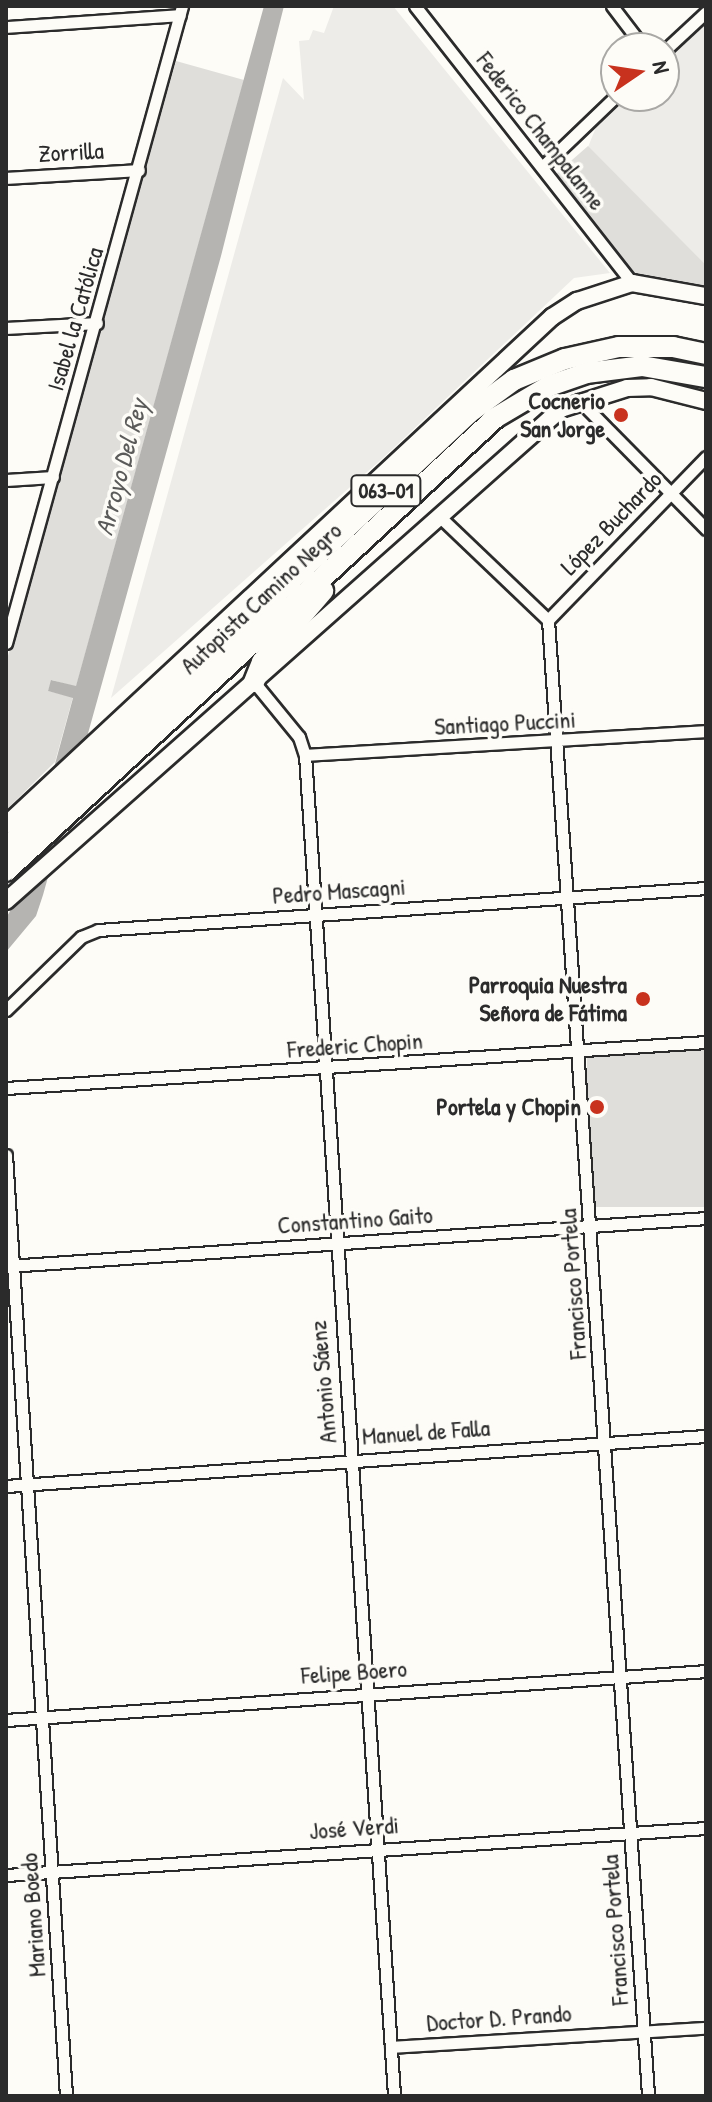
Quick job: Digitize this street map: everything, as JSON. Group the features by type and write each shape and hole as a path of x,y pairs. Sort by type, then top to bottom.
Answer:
{"highway":[{"name":"Autopista Camino Negro","path":"9,850 116,745 469,413 514,380 565,359 619,347 673,347 706,354"},
{"name":"Autopista Camino Negro","path":"116,745 390,514 495,418 549,386 614,368 670,368 706,377"},
{"path":"254,682 262,662 390,514"}],"street":[{"name":"Federico Champalanne","path":"415,6 632,283"},
{"path":"612,6 632,32"},
{"path":"6,27 181,10"},
{"name":"Isabel la Católica","path":"6,643 97,323 181,10"},
{"path":"680,36 706,12"},
{"path":"542,167 600,111"},
{"name":"Zorrilla","path":"6,178 139,170"},
{"path":"9,850 27,806 116,745 552,317 577,301 632,283 706,296"},
{"path":"6,328 97,323"},
{"path":"10,898 79,832 198,735 543,423 579,400 651,387 706,401"},
{"path":"579,400 706,529"},
{"name":"López Buchardo","path":"548,620 706,457"},
{"path":"6,480 53,477"},
{"path":"438,515 548,620"},
{"name":"Francisco Portela","path":"548,620 607,1442 648,2096"},
{"name":"Antonio Sáenz","path":"254,682 299,737 305,755 334,1244 352,1459 365,1693 394,2096"},
{"name":"Santiago Puccini","path":"305,755 556,743 706,731"},
{"name":"Pedro Mascagni","path":"6,1010 81,937 98,930 706,888"},
{"name":"Frederic Chopin","path":"6,1088 578,1053 706,1042"},
{"name":"Mariano Boedo","path":"6,1155 9,1265 27,1484 66,2096"},
{"name":"Constantino Gaito","path":"9,1265 706,1218"},
{"name":"Manuel de Falla","path":"6,1486 706,1436"},
{"name":"Felipe Boero","path":"6,1720 706,1671"},
{"name":"José Verdi","path":"6,1875 706,1828"},
{"name":"Doctor D. Prando","path":"391,2047 706,2028"}],"shaded area":[{"path":"264,6 284,6 221,256 43,895 36,916 6,952 6,918 19,896 73,698 48,691 51,680 76,686"},
{"path":"334,6 393,6 610,273 574,278 383,458 111,698 283,78 304,100 299,41 309,40 313,30 324,33"},
{"path":"706,24 706,265 588,147 599,120 608,112 680,112 680,48"},
{"path":"176,61 244,80 76,687 52,680 48,691 73,697 55,762 6,810 6,663"},
{"path":"588,146 706,265 706,290 667,278 637,277 556,174"},
{"path":"587,1050 706,1050 706,1207 587,1207"}],"place":[{"name":"Cocnerio San Jorge","path":"621,415"},
{"name":"Parroquia Nuestra Señora de Fátima","path":"643,999"},
{"name":"Portela y Chopin","path":"597,1107"}],"water label":[{"name":"Arroyo Del Rey","path":"121,467"}]}
